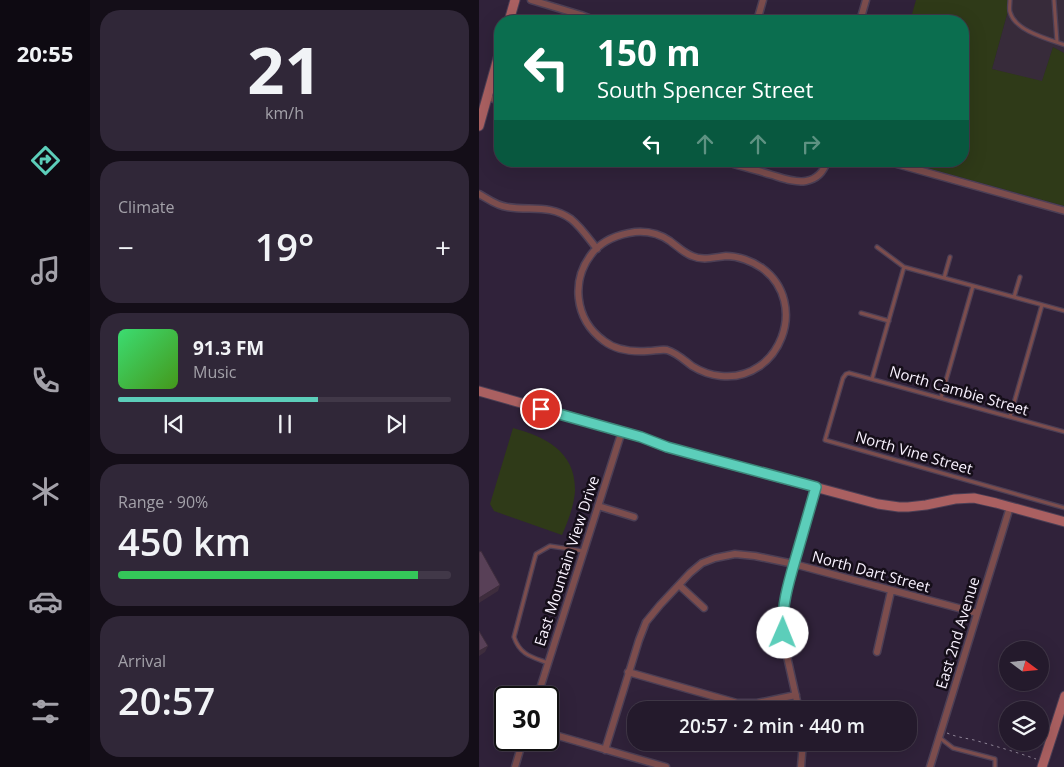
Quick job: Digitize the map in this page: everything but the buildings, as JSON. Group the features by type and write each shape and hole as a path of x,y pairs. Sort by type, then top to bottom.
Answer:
{"street":[{"path":"511,15 515,0"},
{"path":"531,0 583,15"},
{"path":"759,15 763,0"},
{"path":"862,15 866,0"},
{"path":"479,126 494,72"},
{"path":"487,97 494,99"},
{"path":"745,167 799,182 816,177 824,167"},
{"path":"906,167 1064,211"},
{"path":"479,194 503,206 539,208 562,214 577,225 597,249"},
{"path":"641,232 665,238 693,257 707,259 732,256 754,264 768,273 783,296 785,326 779,345 762,364 748,372 730,376 704,372 692,366 678,354 667,350 635,352 611,346 589,326 579,302 579,283 584,267 597,249 624,234 641,232"},
{"path":"479,391 622,431 667,447 734,466 878,504 899,508 963,498 983,500 1064,522"},
{"name":"East Mountain View Drive","path":"541,686 622,431"},
{"path":"797,701 785,643 782,617 793,564 816,487"},
{"path":"598,506 634,518"},
{"name":"East 2nd Avenue","path":"930,767 1010,507"},
{"name":"North Dart Street","path":"605,750 628,672 646,622 660,604 690,573 702,564 715,558 728,554 748,554 793,564 977,613"},
{"path":"679,585 704,608"},
{"path":"877,652 891,591"},
{"path":"628,672 737,703 757,703 796,695"},
{"path":"1043,765 1061,720 1064,696"},
{"path":"559,736 666,767"},
{"path":"515,767 520,751"},
{"path":"801,767 802,751"}],"lane":[{"path":"1010,0 1009,12 1015,22 1025,30 1064,45"},
{"path":"1054,0 1057,42"},
{"path":"877,247 904,267 1064,311"},
{"path":"944,278 950,257"},
{"path":"873,379 904,267"},
{"path":"1014,297 1020,277"},
{"path":"941,398 973,286"},
{"path":"1010,417 1042,305"},
{"path":"861,313 889,321"},
{"name":"North Cambie Street","path":"847,373 1064,432"},
{"name":"North Vine Street","path":"847,373 844,377 825,440 1064,508"},
{"path":"548,663 529,656 518,647 514,637 536,554 550,546 583,552"},
{"path":"940,734 953,748 995,759 995,767"}],"path":[{"path":"940,734 971,739 1005,749 1043,765"}],"shaded area":[{"path":"1011,0 1064,0 1064,53 1053,47 1042,82 992,69"}],"green space":[{"path":"916,0 1011,0 992,69 1042,81 1053,47 1064,53 1064,206 924,167 969,167 969,15 912,15"},
{"path":"513,428 547,441 564,456 570,466 574,477 575,491 562,535 494,511 490,504"}],"route":[{"path":"541,409 641,437 667,447 816,487 793,564 784,602 782,617 783,633"}]}
